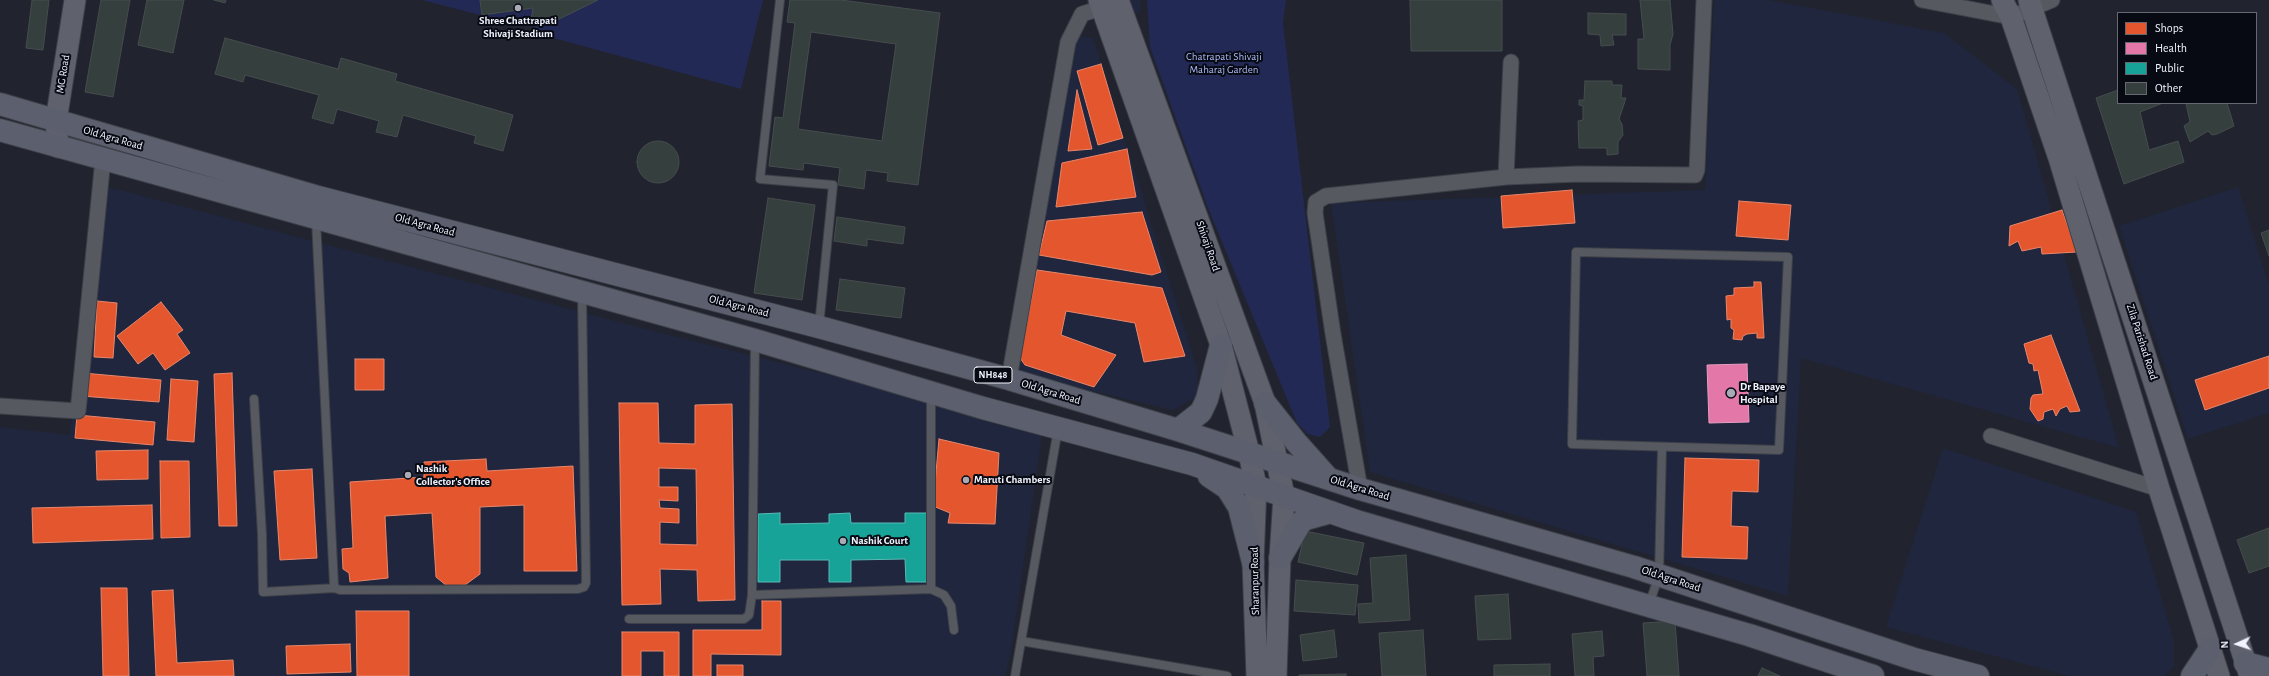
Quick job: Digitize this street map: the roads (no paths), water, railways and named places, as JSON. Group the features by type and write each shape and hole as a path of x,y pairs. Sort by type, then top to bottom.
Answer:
{"highway":[{"name":"Old Agra Road","path":"0,104 318,196 819,327 1009,379 1178,430 1360,489 1659,575 1914,659 1978,676"},
{"name":"Old Agra Road","path":"0,130 755,340 931,392 1192,464 1331,512 1749,635 1873,676"},
{"path":"1178,430 1201,412 1221,345"},
{"path":"1265,403 1296,442 1329,479"},
{"path":"1192,464 1227,488 1233,496 1239,507 1253,562"},
{"path":"1280,558 1301,522 1306,519 1331,512"},
{"path":"2192,676 2210,649"},
{"path":"2248,669 2269,669"}],"street":[{"name":"MG Road","path":"58,147 56,121 75,0"},
{"path":"1360,489 1332,326 1315,213 1316,202 1326,196 1506,177 1578,174 1695,175 1697,170 1704,0"},
{"path":"1922,0 2007,9 2052,0"},
{"path":"1009,379 1068,42 1082,14 1109,3"},
{"name":"Shivaji Road","path":"1109,3 1221,345 1256,486"},
{"name":"Shivaji Road","path":"1109,3 1163,119 1242,345 1265,403 1284,496"},
{"name":"Zila Parishad Road","path":"2031,4 2248,669"},
{"path":"2007,9 2058,158 2218,676"},
{"path":"1506,177 1510,62"},
{"path":"0,406 78,411 103,159"},
{"path":"1991,436 2159,489"},
{"name":"Sharanpur Road","path":"1256,486 1253,562 1257,676"},
{"name":"Sharanpur Road","path":"1276,676 1280,558 1284,496"}],"lane":[{"path":"780,0 760,179 833,185 819,327"},
{"path":"316,219 335,588"},
{"path":"1576,252 1788,257 1779,450 1662,447 1572,444 1576,252"},
{"path":"254,399 262,534 263,592 335,588 340,590 578,589 584,587 586,583 582,293"},
{"path":"629,619 744,619 749,615 752,595 755,340"},
{"path":"931,392 932,590"},
{"path":"1015,676 1058,428"},
{"path":"1649,606 1659,575 1662,447"},
{"path":"752,595 932,590 944,595 951,606 954,630"},
{"path":"1021,641 1227,676"}],"place":[{"name":"Shree Chattrapati Shivaji Stadium","path":"518,8"},
{"name":"Dr Bapaye Hospital","path":"1731,393"},
{"name":"Nashik Collector's Office","path":"408,475"},
{"name":"Maruti Chambers","path":"966,480"},
{"name":"Nashik Court","path":"843,541"}],"park label":[{"name":"Chatrapati Shivaji Maharaj Garden","path":"1224,63"}]}
